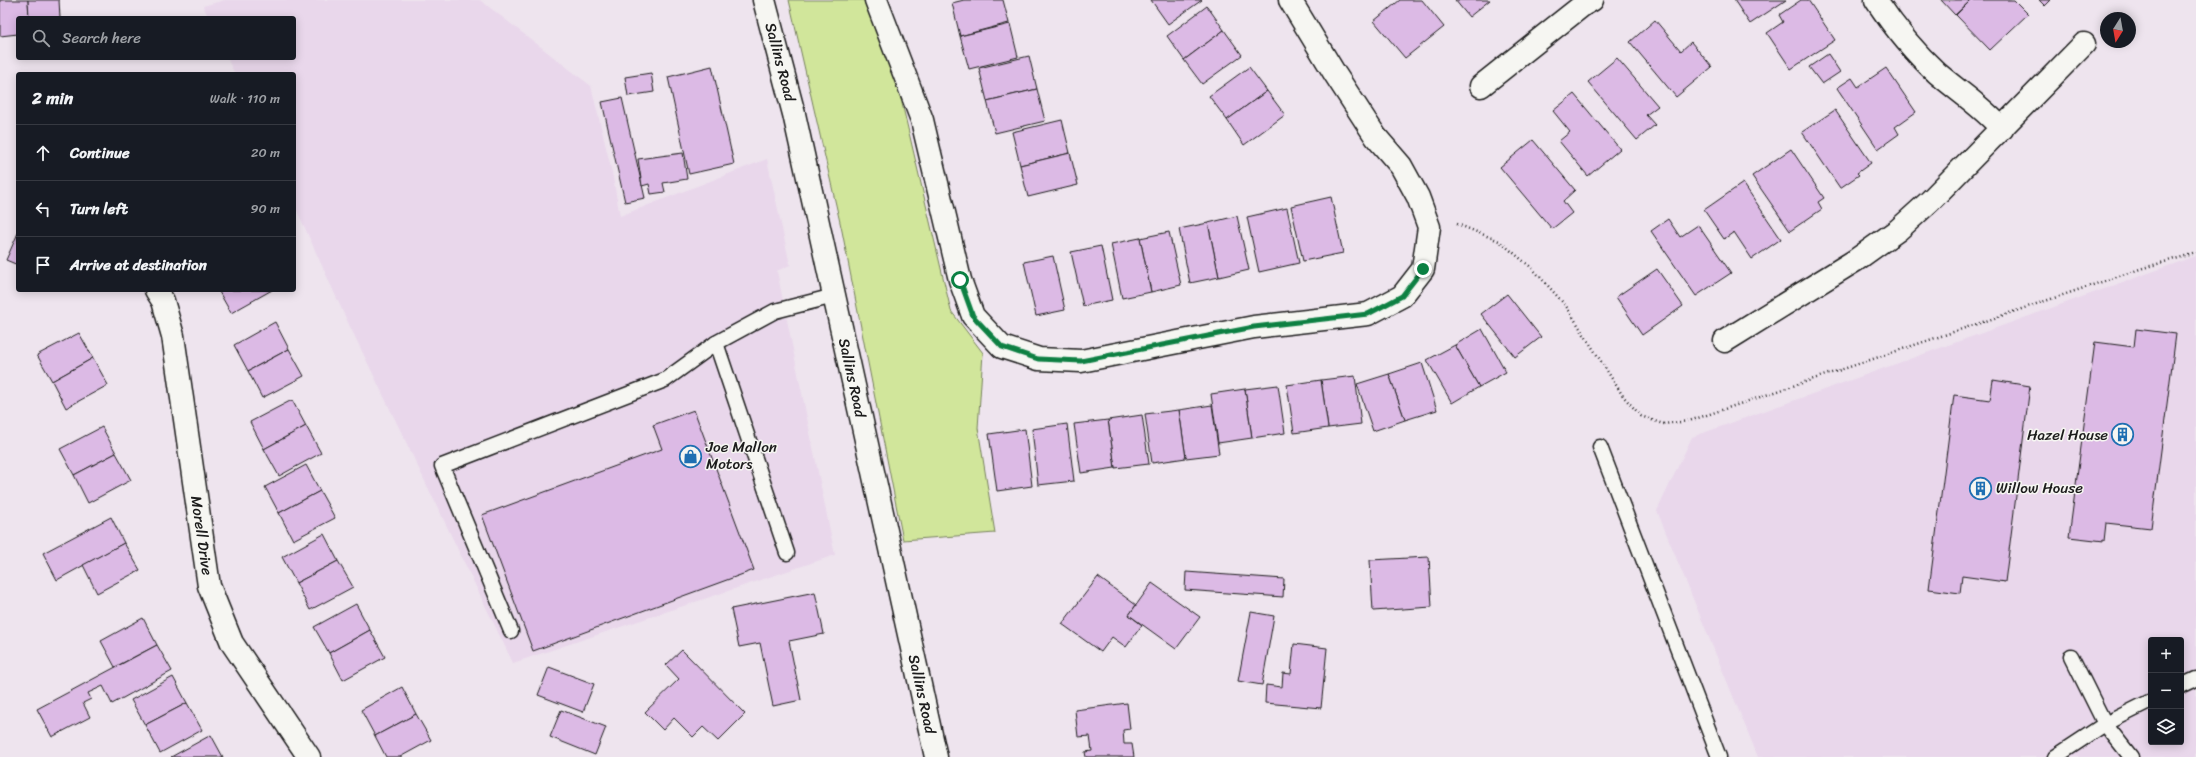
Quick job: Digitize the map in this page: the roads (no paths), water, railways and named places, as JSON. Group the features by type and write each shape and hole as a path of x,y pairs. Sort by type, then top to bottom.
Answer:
{"street":[{"name":"Sallins Road","path":"764,0 794,114 936,757"},
{"path":"876,0 922,120 960,280 973,316 1002,347 1038,359 1081,361 1254,327 1368,314 1402,296 1423,269 1429,227 1418,197 1401,166 1376,137 1334,74 1290,0"},
{"path":"1481,86 1583,5 1592,0"},
{"path":"1876,0 1894,28 1937,72 1989,115 2002,129"},
{"path":"1725,341 1856,260 1898,230 1930,201 2002,129 2084,44"},
{"name":"Morell Drive","path":"157,292 163,301 174,336 209,586 232,643 309,757"}],"lane":[{"path":"511,631 442,466 665,380 716,344 776,311 834,296"},
{"path":"716,344 787,553"},
{"path":"1600,446 1719,757"},
{"path":"2071,656 2105,724 2131,757"},
{"path":"2184,685 2196,679"},
{"path":"2055,757 2105,724 2148,702"}],"place":[{"name":"Hazel House","path":"2123,435"},
{"name":"Joe Mallon Motors","path":"690,456"},
{"name":"Willow House","path":"1980,488"}]}
